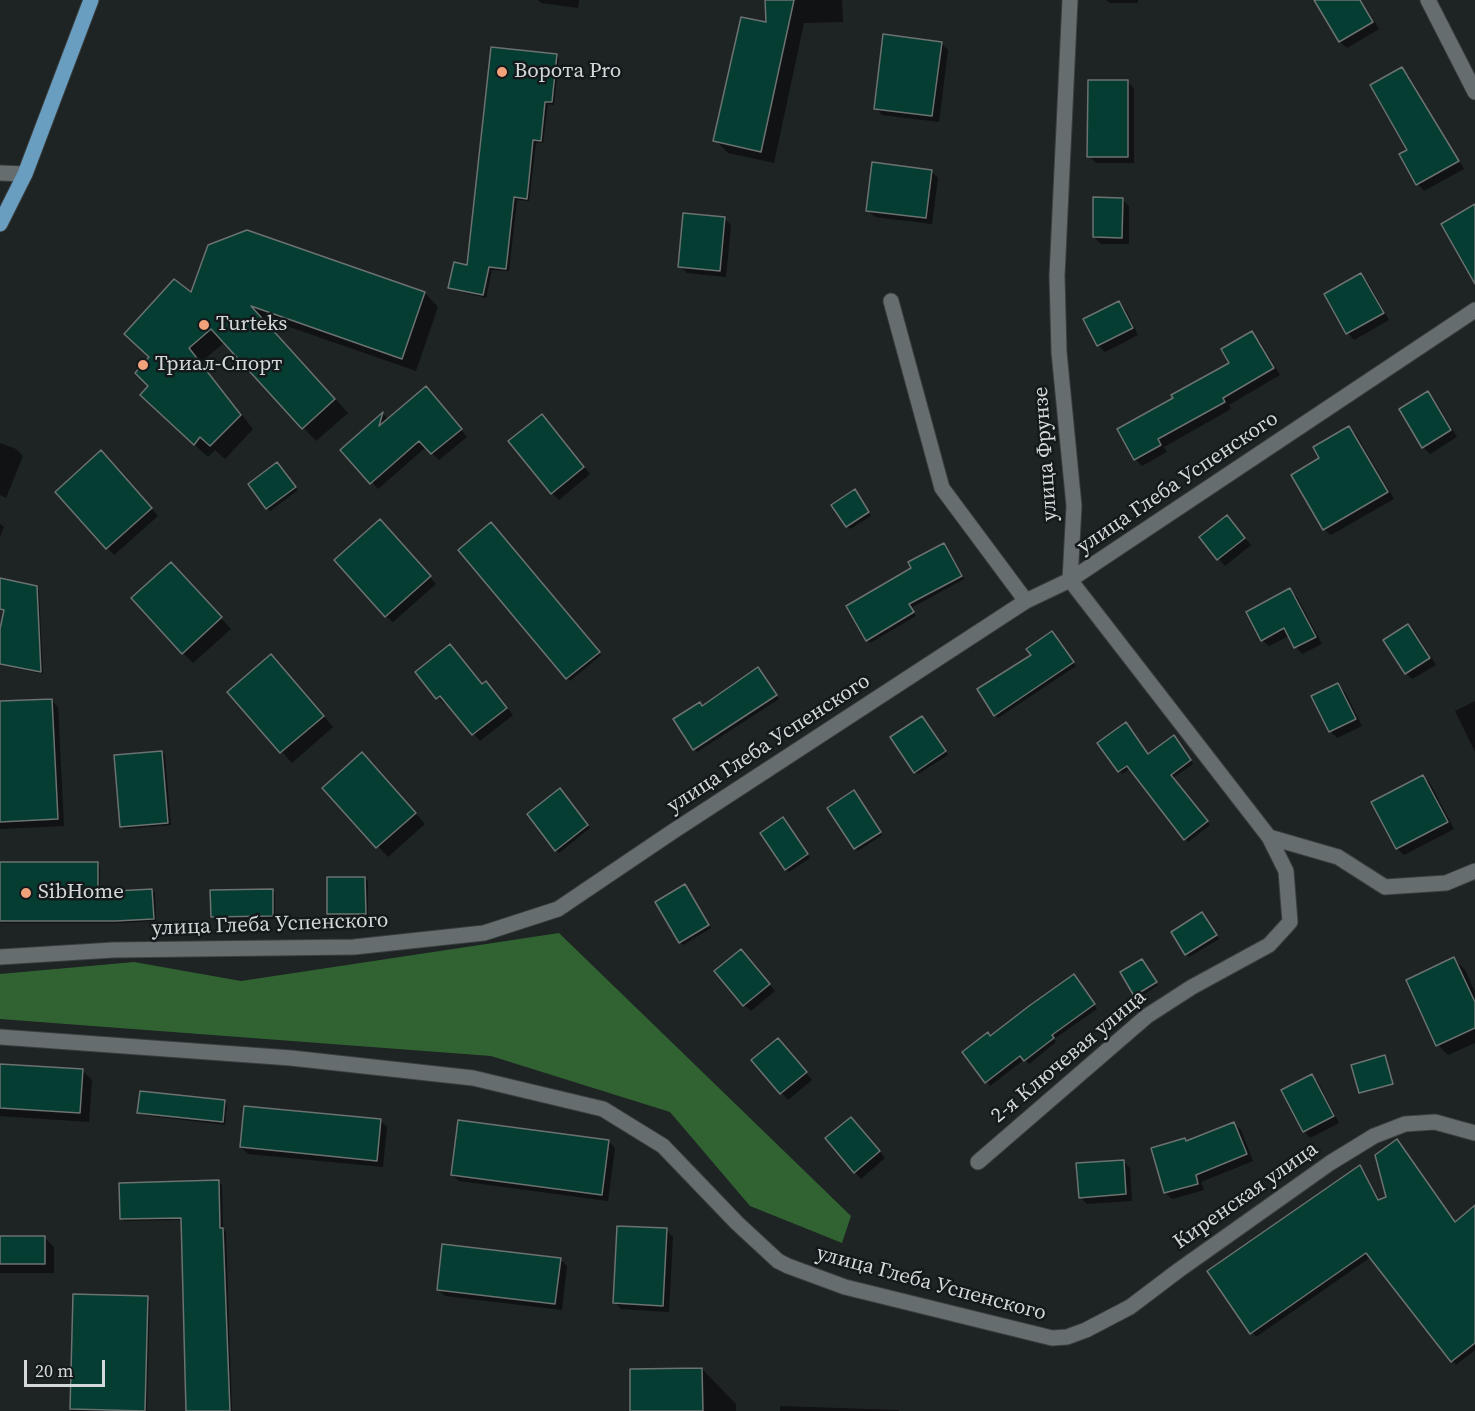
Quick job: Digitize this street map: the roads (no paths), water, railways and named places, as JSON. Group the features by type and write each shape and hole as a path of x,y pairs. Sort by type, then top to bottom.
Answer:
{"main road":[{"path":"0,224 25,174 91,0"}],"street":[{"name":"улица Фрунзе","path":"1070,0 1057,276 1059,352 1074,506 1070,580"},
{"path":"1428,0 1475,92"},
{"path":"0,173 25,174"},
{"path":"891,302 942,488 1026,601"},
{"name":"улица Глеба Успенского","path":"0,957 114,950 354,947 484,933 558,909 682,825 1026,601 1070,580 1475,309"},
{"path":"1070,580 1269,837 1338,857 1385,888 1446,884 1475,871"},
{"name":"2-я Ключевая улица","path":"978,1162 1147,1016 1192,987 1269,945 1290,922 1286,871 1269,837"},
{"name":"улица Глеба Успенского","path":"0,1037 291,1058 473,1078 603,1109 663,1146 737,1223 778,1261 845,1287 1052,1338"},
{"name":"Киренская улица","path":"1052,1338 1067,1337 1086,1330 1130,1307 1179,1269 1330,1163 1374,1136 1405,1124 1435,1122 1475,1133"}],"place":[{"name":"Ворота Pro","path":"502,72"},
{"name":"Turteks","path":"204,325"},
{"name":"Триал-Спорт","path":"143,365"},
{"name":"SibHome","path":"26,893"}]}
